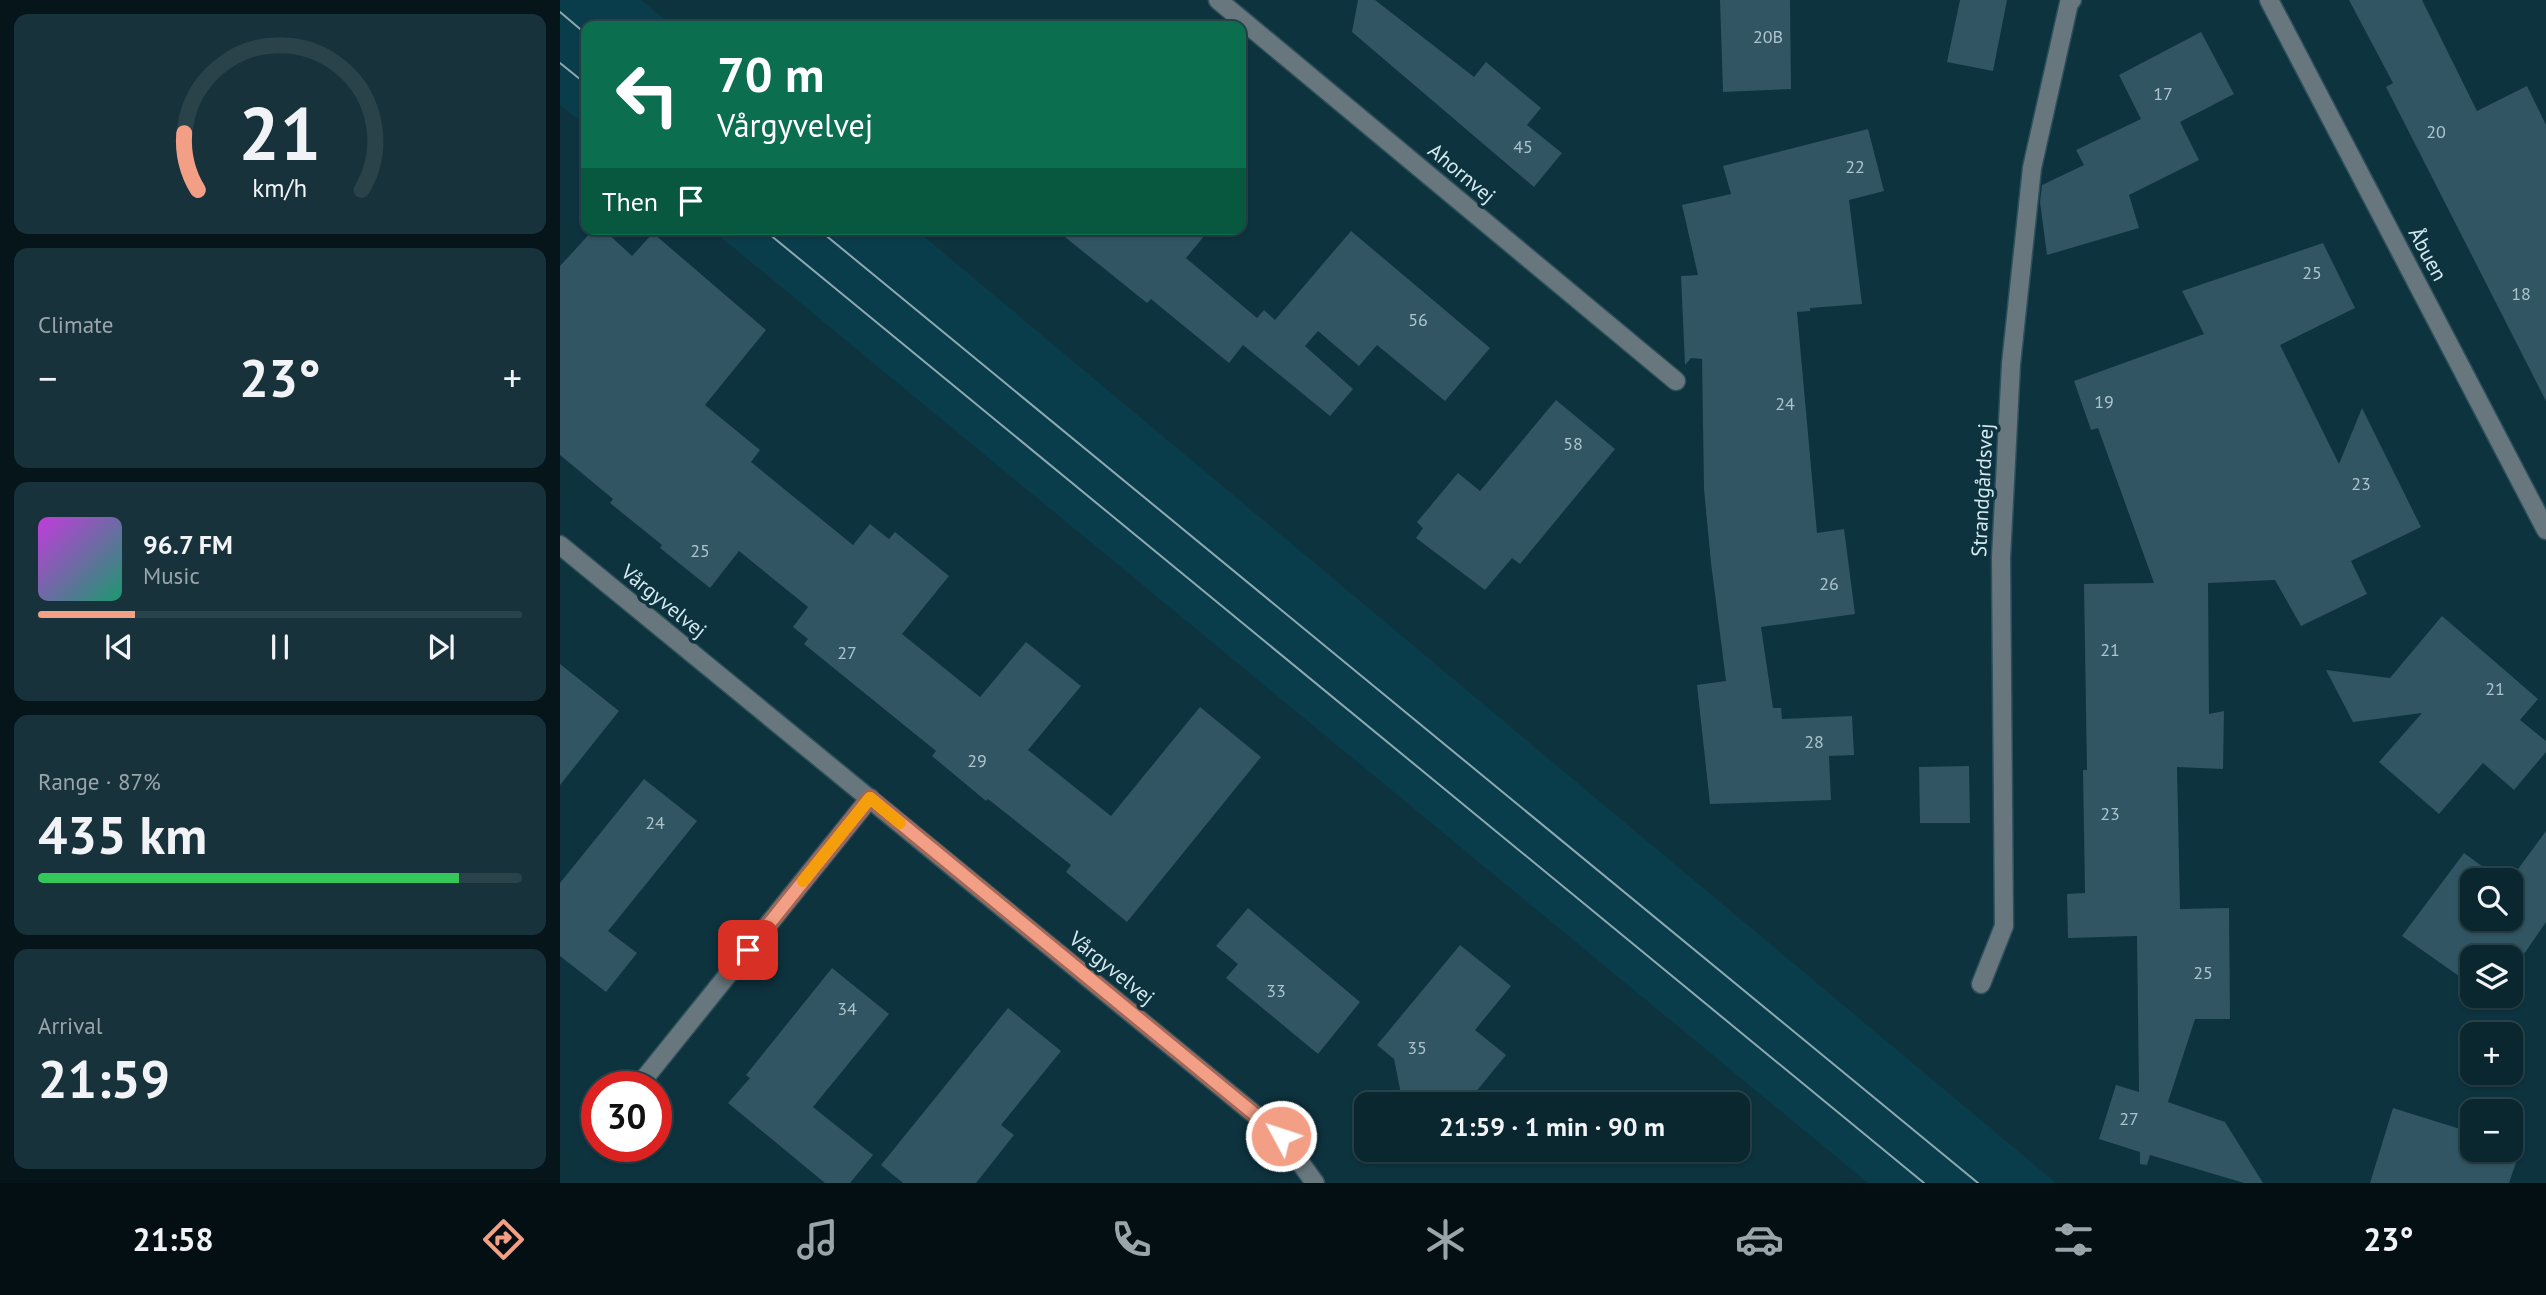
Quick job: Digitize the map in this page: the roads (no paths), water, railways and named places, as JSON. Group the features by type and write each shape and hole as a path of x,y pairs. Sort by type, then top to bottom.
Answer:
{"street":[{"name":"Ahornvej","path":"1218,0 1243,21"},
{"name":"Åbuen","path":"2269,0 2546,530"},
{"name":"Strandgårdsvej","path":"1981,984 2004,926 2001,558 2011,364 2032,168 2070,1"},
{"name":"Ahornvej","path":"1246,23 1676,381"},
{"name":"Vårgyvelvej","path":"560,545 1281,1136 1315,1183"},
{"path":"650,1071 870,798"}],"tram line":[{"path":"560,12 581,30"},
{"path":"560,63 581,80"},
{"path":"770,235 1924,1183"},
{"path":"825,235 1978,1183"}]}
